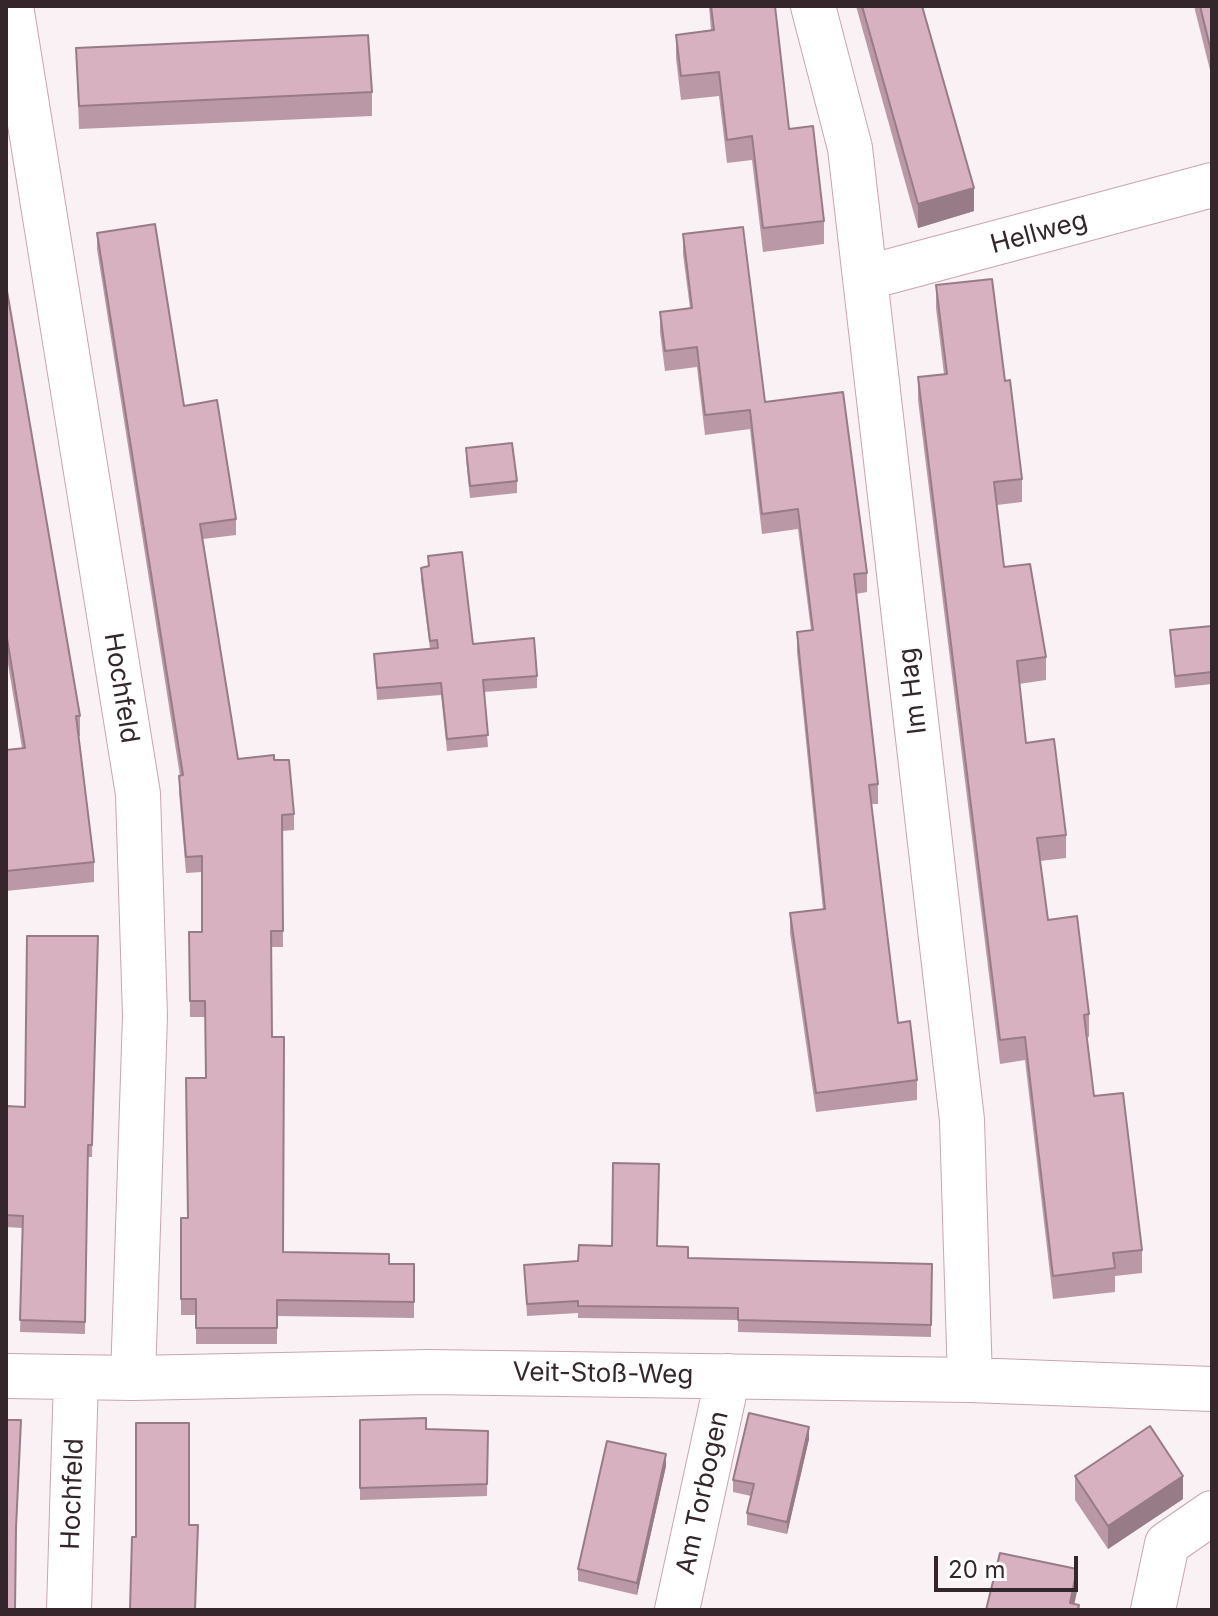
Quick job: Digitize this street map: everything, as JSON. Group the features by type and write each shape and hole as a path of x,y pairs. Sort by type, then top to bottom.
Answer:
{"street":[{"name":"Hochfeld","path":"11,6 138,794 145,1016 133,1378"},
{"name":"Im Hag","path":"813,6 850,148 962,1120 970,1380"},
{"name":"Hellweg","path":"865,278 1212,185"},
{"name":"Veit-Stoß-Weg","path":"6,1376 133,1378 429,1372 728,1376 970,1380 1208,1395"},
{"name":"Am Torbogen","path":"677,1610 728,1376"},
{"name":"Hochfeld","path":"69,1610 76,1378"},
{"path":"1153,1610 1167,1544 1212,1513"}],"building":[{"path":"711,6 775,6 789,129 813,126 824,221 763,228 752,136 727,140 719,72 681,76 676,35 714,30"},
{"path":"862,6 922,6 974,188 918,204"},
{"path":"1200,6 1212,6 1212,55"},
{"path":"368,35 372,92 79,106 76,48"},
{"path":"155,224 184,406 217,400 236,519 200,524 238,759 274,755 274,760 289,760 294,814 282,815 283,931 271,931 272,1037 284,1037 283,1252 389,1254 389,1264 414,1264 414,1302 277,1300 277,1328 196,1328 196,1299 181,1299 181,1218 188,1218 186,1078 206,1078 205,1001 190,1001 189,932 202,932 202,856 186,857 179,776 183,775 97,233"},
{"path":"743,227 765,402 843,392 867,573 854,574 878,784 869,785 898,1023 910,1021 917,1080 816,1093 790,913 825,909 797,632 813,630 798,509 762,514 750,410 705,415 697,347 665,351 660,312 692,308 683,234"},
{"path":"992,279 1005,381 1010,380 1022,479 994,482 1004,567 1030,564 1046,657 1017,661 1026,743 1054,739 1066,835 1037,838 1048,920 1077,916 1089,1014 1084,1015 1094,1096 1123,1093 1142,1250 1113,1253 1115,1268 1053,1276 1025,1037 1000,1040 918,377 947,374 936,285"},
{"path":"6,285 80,716 76,716 94,862 6,871 6,750 25,748 6,632"},
{"path":"512,443 517,481 470,486 466,448"},
{"path":"462,552 473,644 534,638 537,676 483,680 488,735 447,739 441,683 377,688 374,654 438,648 437,640 430,641 421,568 429,566 428,556"},
{"path":"1212,626 1212,672 1175,676 1170,630"},
{"path":"27,936 98,936 92,1145 88,1145 85,1322 20,1320 23,1216 6,1215 6,1106 25,1107"},
{"path":"613,1163 659,1164 657,1246 688,1247 688,1258 932,1264 931,1325 738,1320 738,1308 578,1306 578,1301 527,1304 524,1265 578,1261 579,1245 612,1246"},
{"path":"749,1413 809,1427 787,1522 747,1513 754,1484 733,1480"},
{"path":"426,1418 426,1429 488,1431 487,1484 360,1488 360,1420"},
{"path":"6,1420 21,1420 15,1610 6,1610"},
{"path":"136,1423 189,1423 189,1525 198,1525 195,1610 130,1610 132,1537 136,1537"},
{"path":"1150,1426 1183,1476 1108,1526 1075,1476"},
{"path":"607,1441 666,1454 637,1583 578,1569"},
{"path":"1000,1553 1077,1569 1070,1603 1079,1605 1078,1610 986,1610"}]}
